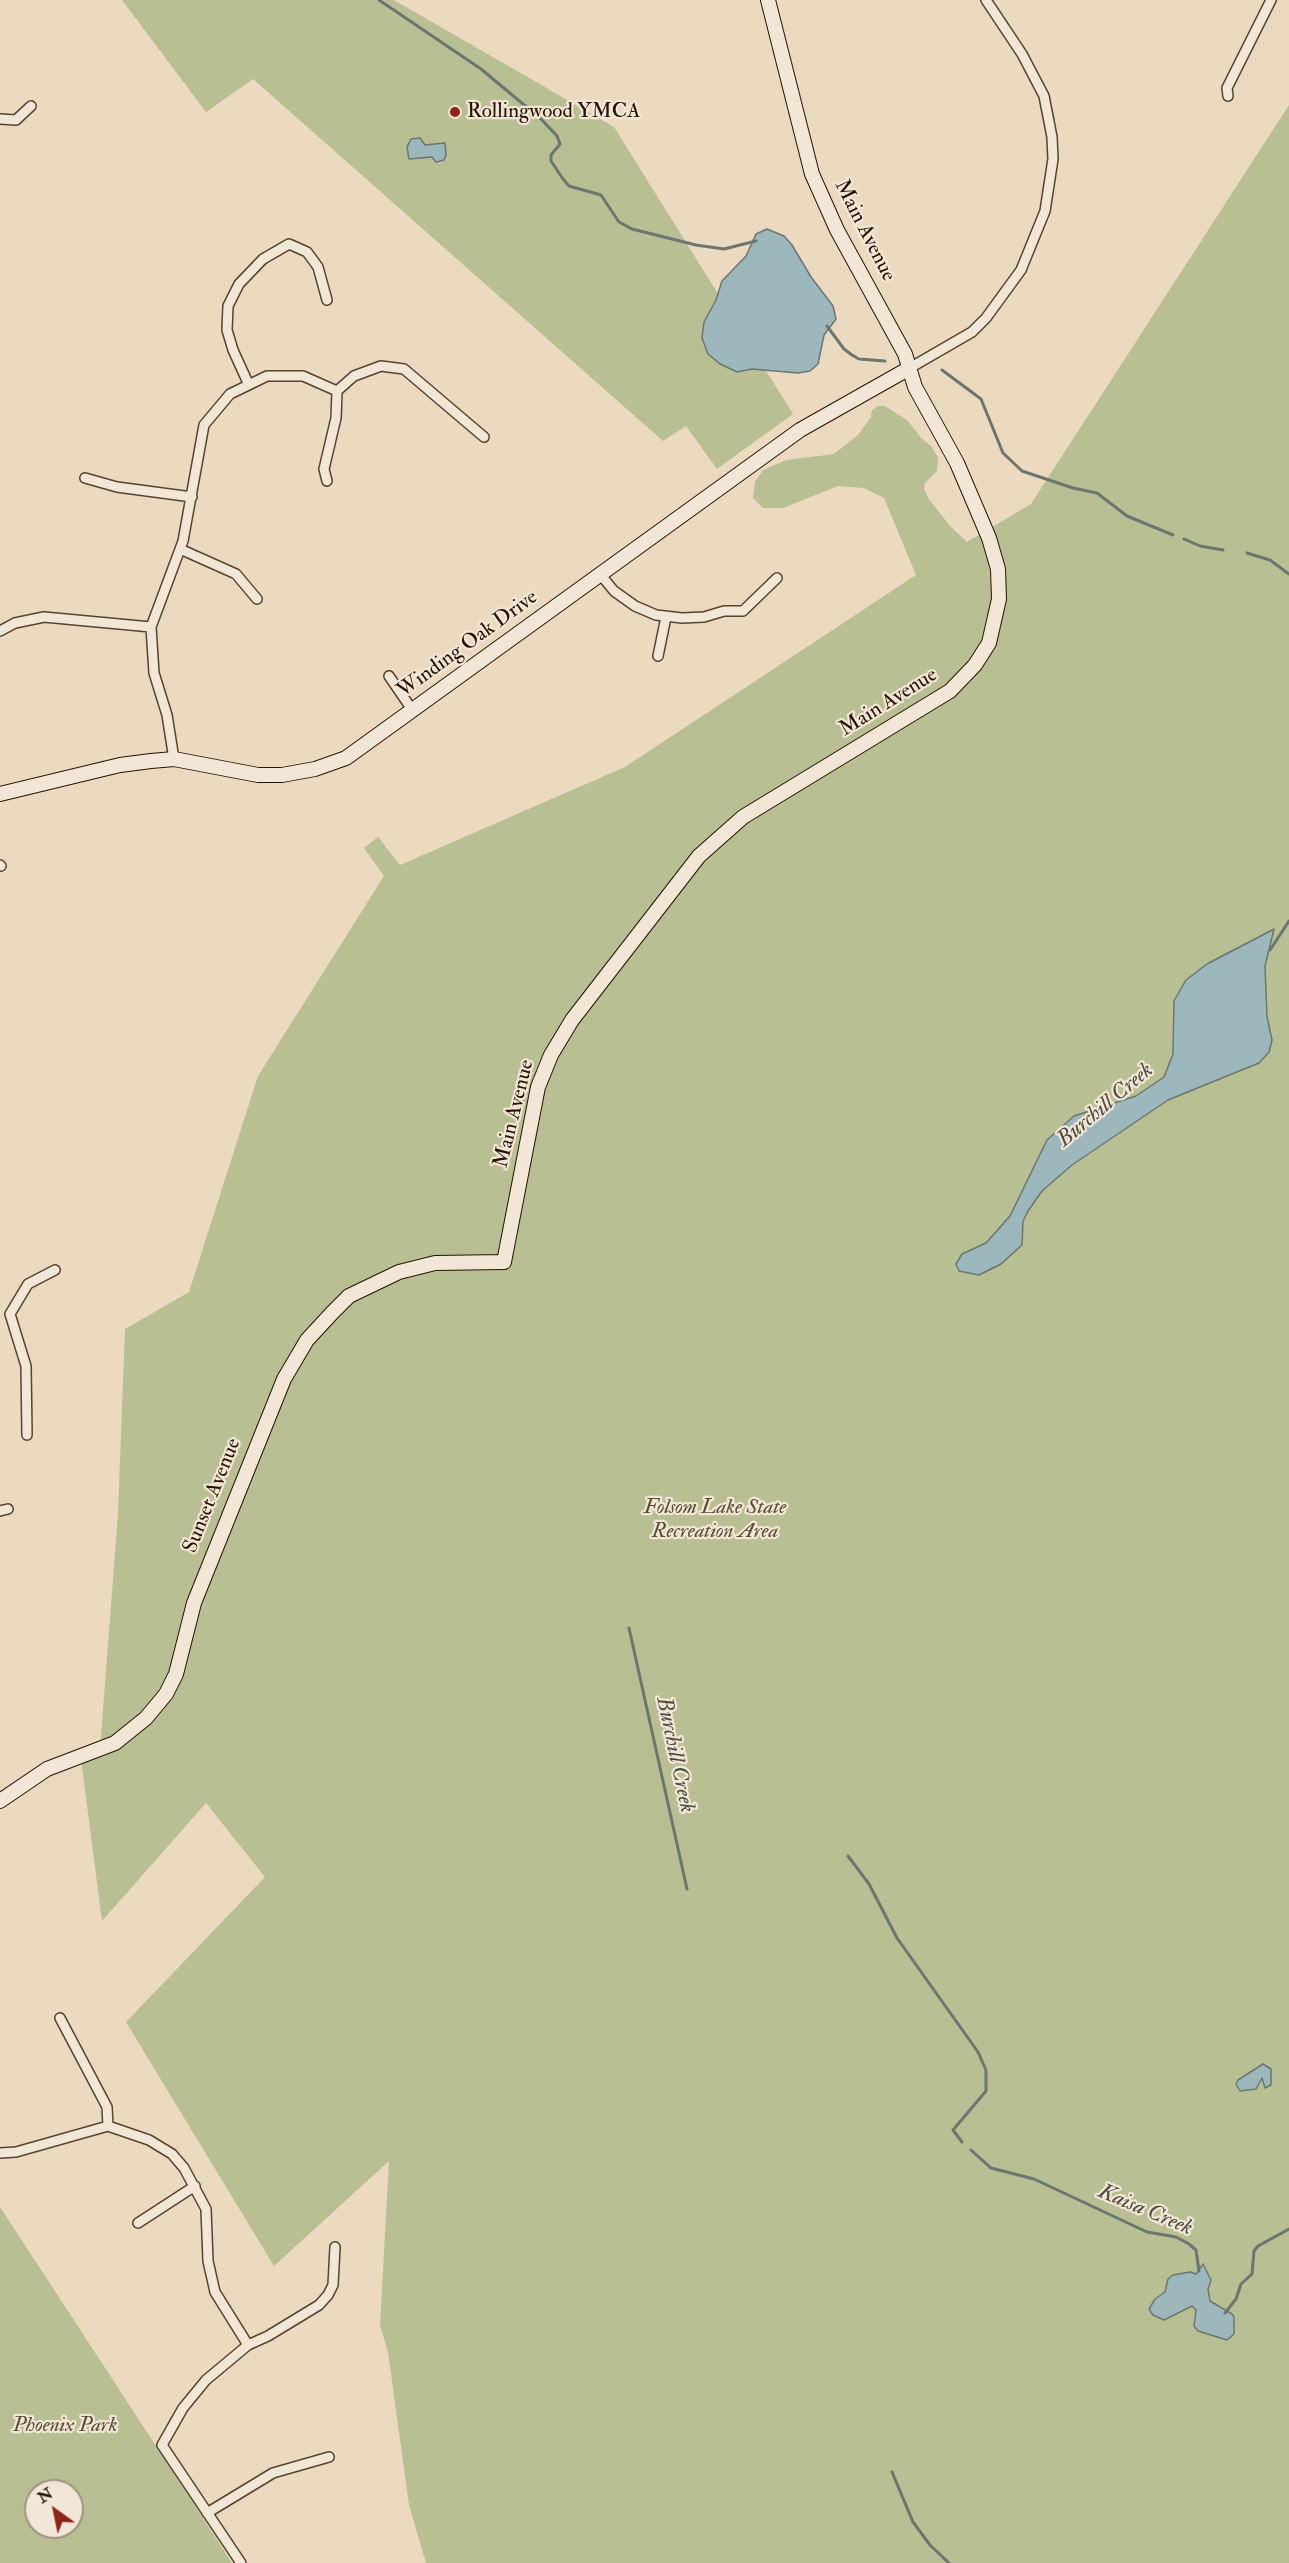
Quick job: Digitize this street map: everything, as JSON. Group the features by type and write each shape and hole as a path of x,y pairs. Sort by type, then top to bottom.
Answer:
{"street":[{"name":"Main Avenue","path":"504,1262 544,1070 572,1020 699,856 743,818 950,691 975,665 988,643 999,599 998,569 989,538 957,463 916,389 904,354 837,230 812,174 768,0"},
{"path":"908,369 945,350 972,332 986,318 1020,270 1045,211 1053,159 1052,137 1044,96 1022,54 986,0"},
{"path":"1228,96 1227,88 1270,0"},
{"path":"0,119 16,120 31,106"},
{"path":"248,383 227,330 228,306 239,284 263,259 289,244 307,252 318,267 327,300"},
{"path":"327,481 324,469 336,418 337,391 354,376 381,366 404,369 484,437"},
{"name":"Winding Oak Drive","path":"0,794 120,765 174,759 258,775 300,773 345,758 800,430 908,369"},
{"path":"174,759 167,715 154,673 151,627 180,549 192,497 200,438 204,425 218,405 230,394 248,383 267,376 296,375 337,391"},
{"path":"85,478 117,487 192,497"},
{"path":"180,549 236,574 257,599"},
{"path":"600,574 627,602 645,611 666,617 693,618 724,611 743,611 777,578"},
{"path":"0,631 15,623 44,617 151,627"},
{"path":"658,656 666,617"},
{"path":"389,675 413,711"},
{"name":"Sunset Avenue","path":"0,1801 47,1769 115,1743 146,1718 166,1694 176,1674 194,1603 284,1379 307,1340 332,1313 350,1296 399,1272 435,1263 504,1262"},
{"path":"0,1318 10,1314 28,1284 55,1270"},
{"path":"10,1314 26,1366 27,1435"},
{"path":"60,2019 107,2107 108,2126"},
{"path":"0,2153 16,2152 108,2126 149,2140 167,2150 184,2168 206,2209 208,2261 215,2292 248,2345"},
{"path":"138,2223 195,2186"},
{"path":"241,2563 162,2445 183,2408 206,2380 248,2345 268,2336 319,2305 328,2295 333,2285 335,2247"},
{"path":"207,2513 273,2473 330,2457"}],"green space":[{"path":"122,0 394,0 614,127 793,414 717,469 686,426 663,441 253,79 206,112"},
{"name":"Folsom Lake State Recreation Area","path":"1289,105 1289,2563 426,2563 409,2505 388,2352 380,2325 389,2161 274,2266 126,2022 265,1877 206,1803 102,1921 81,1759 100,1749 118,1514 125,1329 189,1292 258,1076 384,876 364,848 378,837 400,865 625,767 916,575 884,498 864,488 838,486 783,508 763,508 753,498 755,482 763,470 786,460 834,454 858,435 871,417 872,410 878,406 885,406 908,421 921,438 931,446 938,457 937,471 925,483 924,488 928,498 950,526 967,542 1031,504"},
{"name":"Phoenix Park","path":"0,2207 232,2563 0,2563"}],"water":[{"path":"420,138 425,145 445,143 444,160 436,162 432,157 409,159 407,147 411,139"},
{"path":"767,229 784,236 792,245 811,277 833,306 836,319 824,335 818,364 810,371 798,373 752,369 737,372 720,364 708,354 702,338 704,322 716,300 722,281 746,256 756,234"},
{"path":"1274,929 1265,966 1267,1017 1272,1040 1269,1052 1259,1063 1168,1100 1072,1165 1042,1191 1028,1211 1023,1221 1022,1245 1001,1264 979,1275 959,1271 956,1264 962,1254 986,1243 1010,1216 1047,1140 1074,1116 1136,1096 1164,1077 1173,1054 1174,1001 1186,980 1207,964"},
{"path":"1263,2064 1271,2069 1271,2085 1265,2088 1262,2078 1256,2089 1240,2091 1236,2084 1238,2080"},
{"path":"1203,2264 1211,2280 1208,2289 1210,2301 1234,2317 1234,2334 1227,2340 1198,2331 1194,2326 1196,2310 1192,2306 1164,2320 1153,2315 1149,2309 1155,2299 1165,2292 1168,2279 1173,2275 1190,2272 1196,2274"}],"waterway":[{"name":"Burchill Creek","path":"379,0 481,69 541,119 557,136 560,144 551,155 551,161 563,179 569,186 601,195 619,222 632,229 696,245 724,249 756,241"},
{"name":"Burchill Creek","path":"827,326 844,349 852,355 859,359 885,361"},
{"path":"942,370 981,399 1003,453 1022,471 1073,488 1097,493 1127,516 1173,535"},
{"path":"1184,539 1200,546 1223,550"},
{"name":"Burchill Creek","path":"1247,553 1270,560 1289,574"},
{"name":"Burchill Creek","path":"1270,950 1289,921"},
{"name":"Burchill Creek","path":"629,1628 687,1889"},
{"path":"848,1856 869,1884 897,1938 978,2052 986,2070 986,2091 953,2130 962,2142"},
{"name":"Kaisa Creek","path":"971,2150 991,2168 1034,2179 1147,2232 1176,2237 1196,2250 1199,2271"},
{"name":"Kaisa Creek","path":"1225,2313 1236,2299 1241,2284 1252,2274 1254,2251 1258,2246 1289,2229"},
{"name":"Burchill Creek","path":"892,2472 913,2522 930,2545 949,2563"}],"place":[{"name":"Rollingwood YMCA","path":"455,112"}]}
